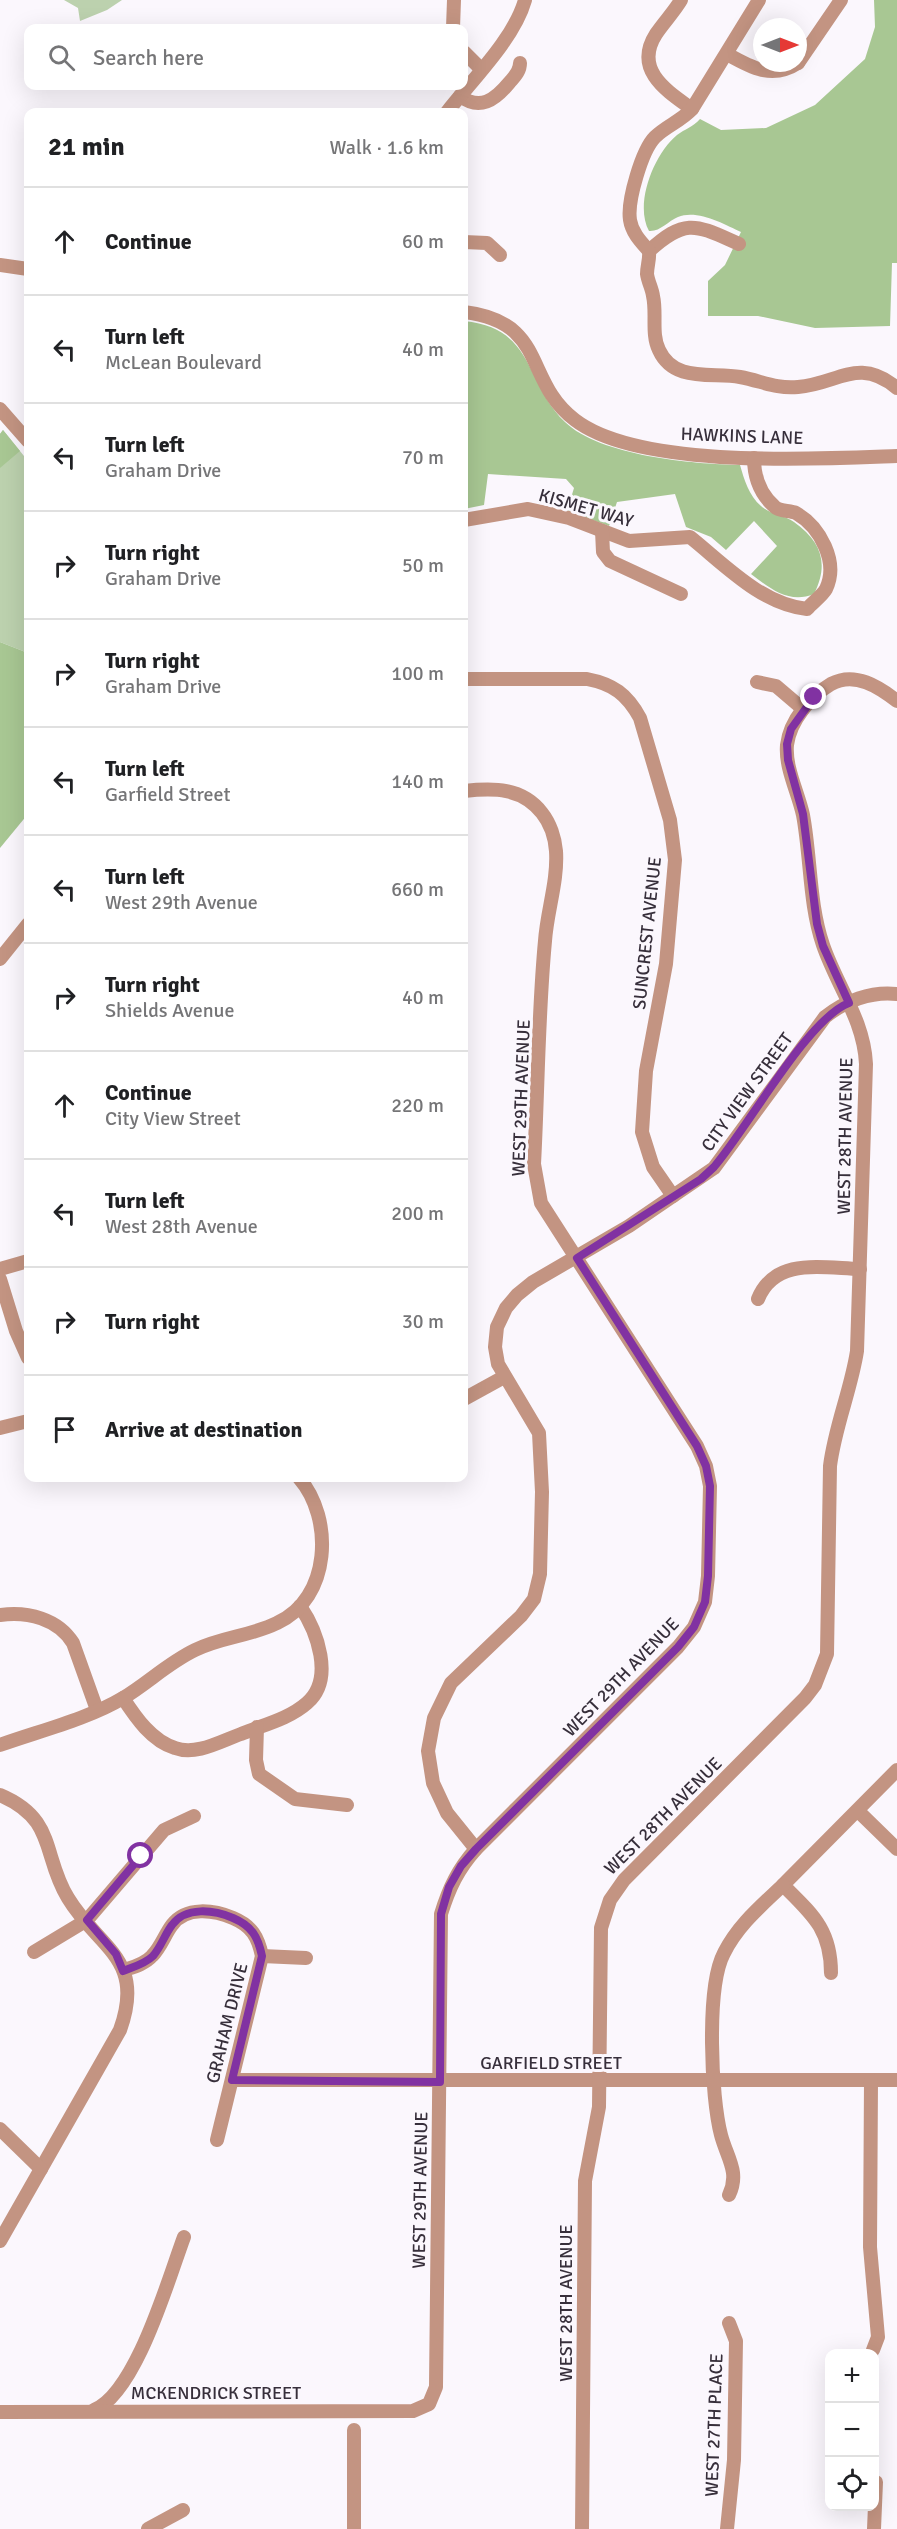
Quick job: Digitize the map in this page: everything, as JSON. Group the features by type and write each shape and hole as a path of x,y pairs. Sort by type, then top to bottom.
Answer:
{"street":[{"path":"453,24 454,0"},
{"path":"468,86 510,31 521,13 525,0"},
{"path":"681,0 654,39 650,58 652,71 660,86 692,109"},
{"path":"649,251 635,234 629,216 630,202 638,175 652,140 692,109 759,0"},
{"path":"807,50 841,0"},
{"path":"727,54 753,68"},
{"path":"468,56 481,69"},
{"path":"460,96 475,103 494,99 520,70 520,63"},
{"path":"450,108 465,90"},
{"path":"739,244 705,229 686,227 666,235 649,251 647,276 654,296 658,348 664,360 673,367 694,375 725,374 748,378 773,388 801,387 845,373 866,372 887,380 897,388"},
{"path":"468,242 487,243 500,255"},
{"path":"0,265 24,268"},
{"name":"HAWKINS LANE","path":"468,313 493,318 515,331 534,355 555,399 570,416 585,427 611,438 666,451 708,456 754,458 897,456"},
{"path":"0,409 24,436"},
{"name":"KISMET WAY","path":"468,519 528,510 568,518 629,541 690,537 758,591 786,607 807,609 826,588 830,563 826,545 796,513 776,508 763,493 754,473 754,458"},
{"path":"602,531 603,552 610,561 681,594"},
{"name":"SUNCREST AVENUE","path":"468,679 587,679 605,682 619,689 632,702 640,718 670,820 675,860 665,974 646,1071 642,1132 653,1167 673,1197"},
{"path":"757,682 776,686 803,709 825,687 847,680 876,685 897,701"},
{"name":"WEST 28TH AVENUE","path":"582,2529 585,2181 597,2121 600,1946 603,1919 610,1900 624,1880 794,1710 815,1685 822,1671 828,1636 830,1466 833,1443 854,1373 857,1351 866,1064 860,1028 823,946 817,924 803,814 788,760 787,744 791,729 803,709"},
{"name":"WEST 29TH AVENUE","path":"429,2404 436,2387 441,1914 449,1887 461,1866 476,1849 678,1647 694,1627 705,1602 710,1486 706,1466 697,1446 541,1203 534,1164 544,942 556,869 554,839 543,814 530,800 502,789 468,790"},
{"path":"0,959 24,929"},
{"name":"CITY VIEW STREET","path":"476,1849 447,1813 432,1783 428,1751 434,1718 451,1683 521,1616 534,1599 540,1574 542,1492 539,1433 498,1364 495,1347 497,1327 506,1308 517,1294 532,1282 577,1258 628,1226 714,1167 814,1030 838,1007 875,994 897,994"},
{"path":"0,1269 24,1262"},
{"path":"758,1299 766,1282 791,1269 805,1267 860,1269"},
{"path":"0,1279 24,1349"},
{"path":"468,1396 504,1377"},
{"path":"0,1428 24,1422"},
{"path":"0,1746 123,1698 161,1669 196,1650 279,1623 300,1606 319,1567 323,1534 314,1499 302,1482"},
{"path":"123,1698 158,1739 178,1750 204,1748 291,1714 309,1702 320,1683 322,1661 306,1614 300,1606"},
{"path":"0,1615 19,1614 48,1620 67,1633 73,1643 97,1710"},
{"path":"257,1727 256,1760 259,1774 295,1799 347,1805"},
{"path":"729,2195 734,2185 734,2173 721,2137 714,2082 714,1998 722,1956 743,1923 897,1770"},
{"path":"0,1795 21,1807 38,1823 48,1842 63,1889 116,1954 123,1971 127,2007 120,2030 0,2241"},
{"path":"858,1811 897,1849"},
{"path":"34,1952 87,1920 165,1830 194,1815"},
{"path":"783,1885 820,1923 831,1950 831,1973"},
{"name":"GRAHAM DRIVE","path":"123,1971 152,1958 174,1922 196,1911 225,1915 251,1928 258,1939 262,1956 217,2140"},
{"path":"262,1956 306,1958"},
{"name":"GARFIELD STREET","path":"232,2080 440,2082 897,2080"},
{"path":"871,2081 871,2258 878,2337 873,2349"},
{"path":"0,2129 41,2169"},
{"path":"92,2411 111,2400 134,2365 184,2237"},
{"name":"WEST 27TH PLACE","path":"727,2529 734,2460 736,2341 729,2323"},
{"name":"MCKENDRICK STREET","path":"0,2412 413,2411 429,2404"},
{"path":"354,2430 354,2529"},
{"path":"148,2529 183,2510"},
{"path":"874,2529 875,2511"}],"green space":[{"path":"64,0 122,0 107,10 80,21 78,8"},
{"path":"874,0 897,0 897,263 892,263 890,326 815,328 758,316 708,316 708,281 725,265 741,232 710,218 693,215 678,217 660,228 649,231 645,220 645,194 654,167 669,143 700,119 721,130 766,128 815,105 865,59 875,27"},
{"path":"468,322 487,326 504,334 516,345 552,406 565,422 581,434 600,443 648,456 698,463 740,465 748,487 757,502 769,511 794,522 811,537 817,546 822,563 819,583 814,594 805,597 788,596 773,590 751,574 777,546 754,521 726,550 711,537 686,527 675,494 617,502 609,526 567,511 574,488 566,479 488,474 484,505 468,508"},
{"path":"3,430 24,456 24,651 0,642 0,434"},
{"path":"3,430 20,451 0,468 0,434"},
{"path":"0,642 24,651 24,819 0,848"}],"route":[{"path":"141,1856 103,1904 87,1920 116,1954 123,1971 139,1966 152,1958 174,1922 196,1911 210,1911 239,1920 251,1928 258,1939 262,1956 232,2080 440,2082 441,1914 449,1887 461,1866 476,1849 678,1647 694,1627 705,1602 708,1576 710,1486 706,1466 697,1446 577,1258 701,1179 714,1167 814,1030 825,1017 838,1007 849,1003 823,946 817,924 803,814 788,760 787,744 791,729 803,709 814,697"}]}
